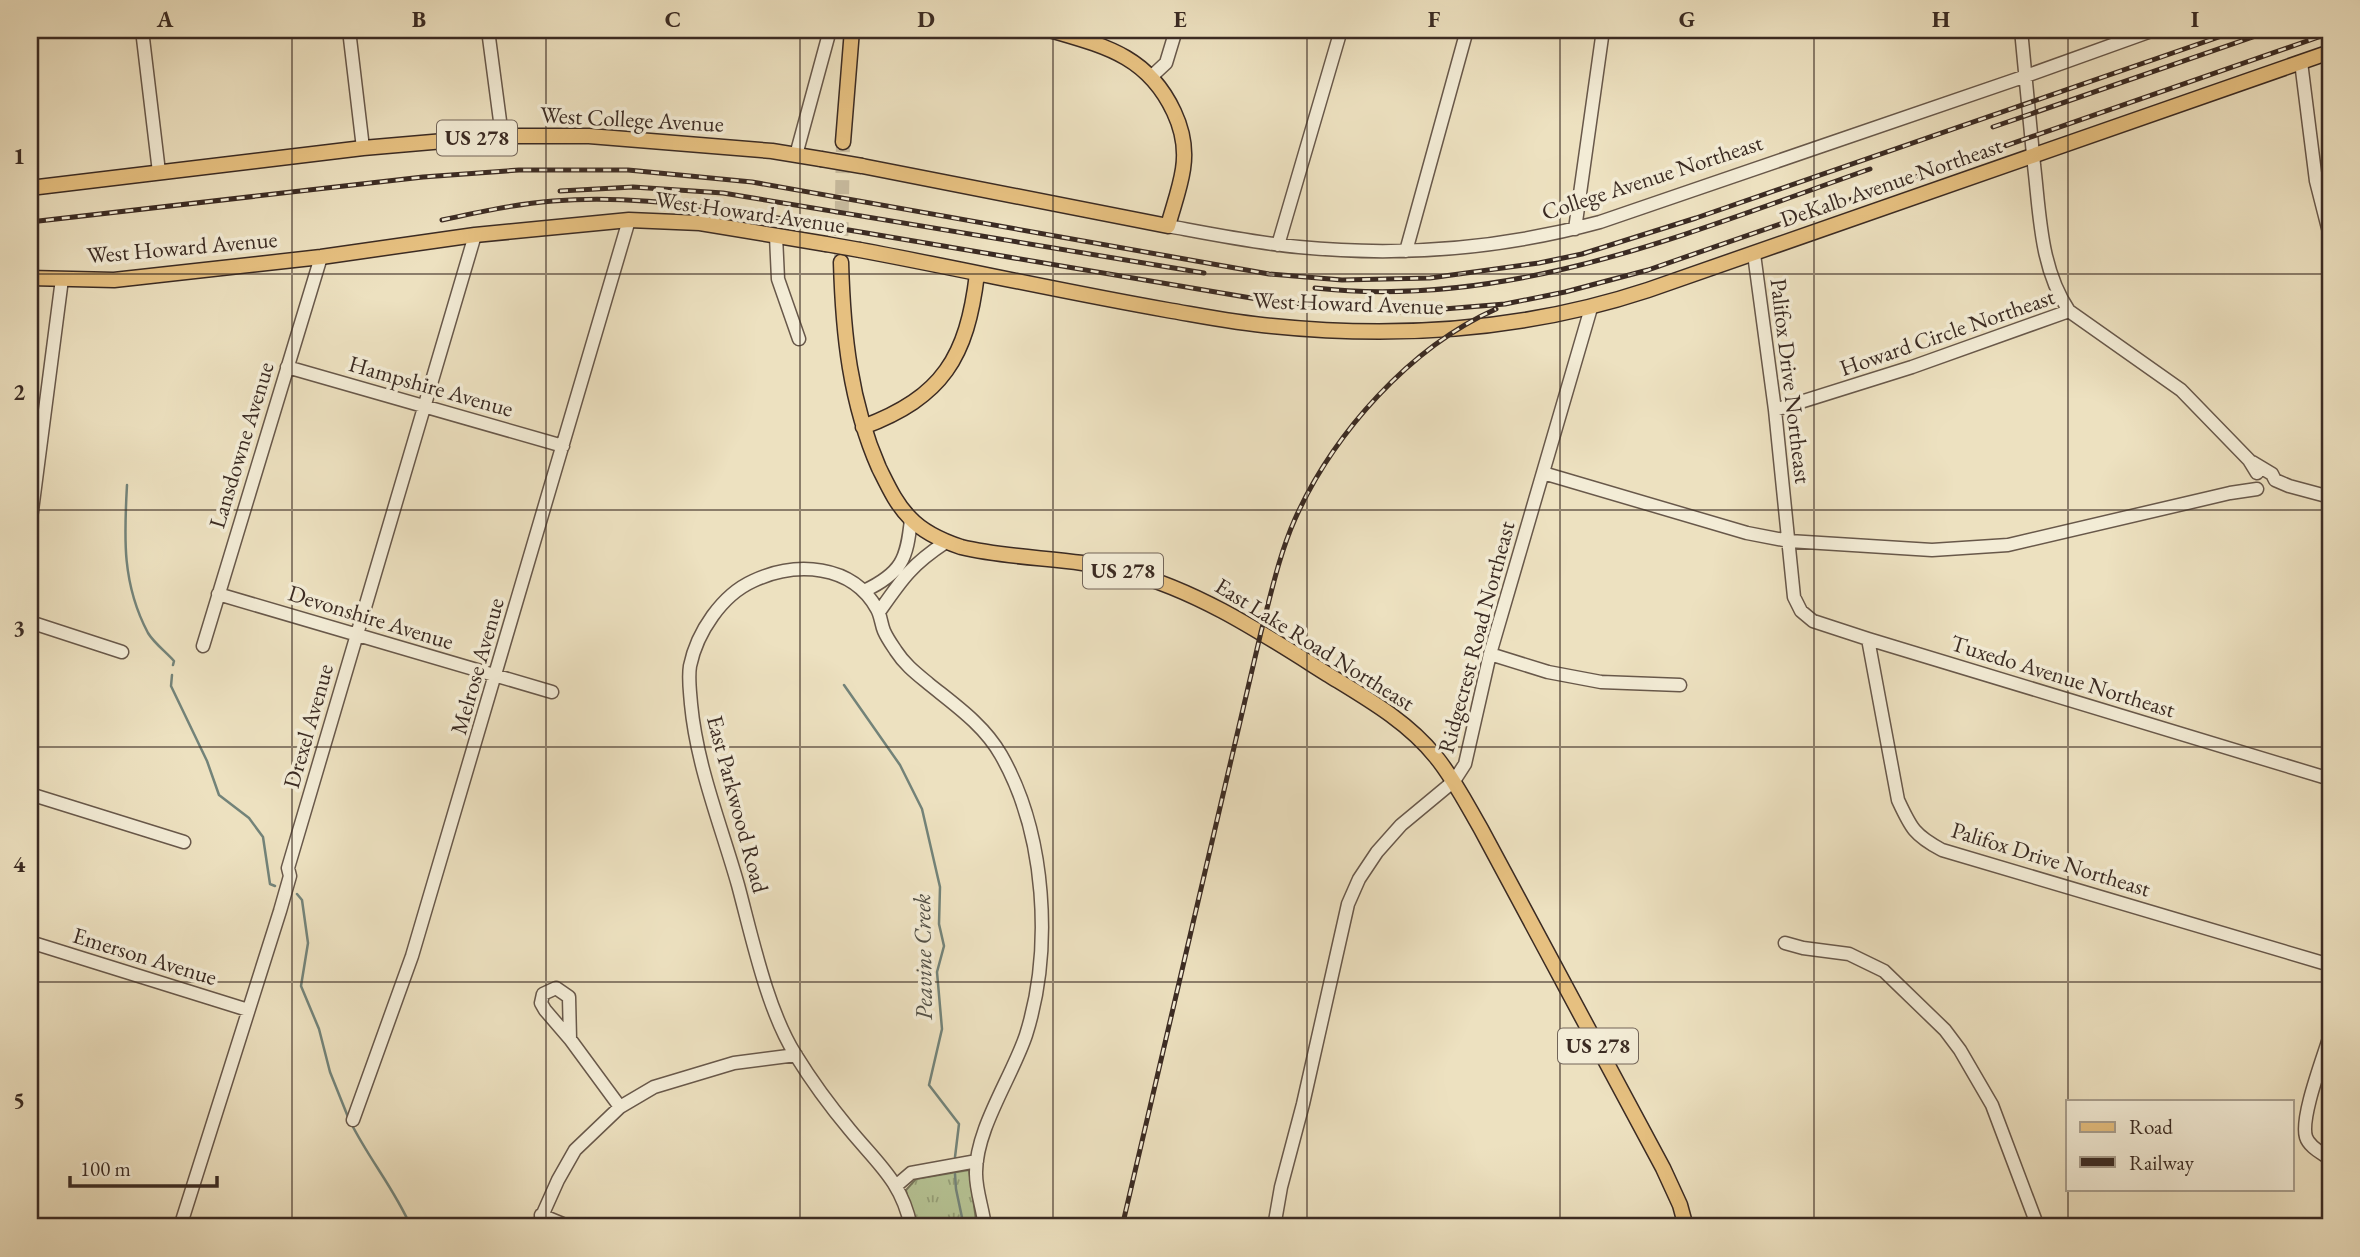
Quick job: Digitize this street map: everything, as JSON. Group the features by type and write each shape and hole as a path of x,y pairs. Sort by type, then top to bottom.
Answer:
{"main road":[{"path":"844,142 852,30"},
{"path":"850,49 860,30"},
{"path":"1050,30 1107,47 1125,56 1152,76 1166,97 1178,120 1184,153 1179,189 1168,226"},
{"name":"DeKalb Avenue Northeast","path":"1460,329 1539,319 1591,308 1754,254 2330,52"},
{"name":"West College Avenue","path":"30,188 363,148 502,136 589,135 796,155 980,188"},
{"name":"College Avenue Northeast","path":"980,188 1168,226"},
{"name":"West Howard Avenue","path":"30,278 114,281 321,257 475,235 629,220 679,221 860,250 1146,306 1272,326 1372,331 1460,329"},
{"name":"East Lake Road Northeast","path":"841,262 848,365 863,427 888,487 911,519 946,542 977,551 1079,562 1123,571 1193,595 1261,632 1398,720 1436,756 1454,781 1664,1168 1686,1227"},
{"path":"30,268 52,273 62,279"},
{"path":"863,427 910,405 944,374 965,339 972,316 978,274"}],"street":[{"path":"142,30 159,172"},
{"path":"349,30 363,148"},
{"path":"488,30 502,136"},
{"path":"796,155 830,30"},
{"path":"1152,76 1166,63 1175,30"},
{"path":"1278,245 1341,30"},
{"path":"1406,251 1467,30"},
{"path":"1576,229 1603,30"},
{"path":"2021,30 2041,232 2048,268 2057,294 2069,311"},
{"name":"College Avenue Northeast","path":"1168,226 1278,245 1352,251 1406,251 1493,245 1576,229 2154,30"},
{"path":"2301,62 2316,181 2330,236"},
{"name":"Melrose Avenue","path":"353,1119 412,956 629,220"},
{"name":"Drexel Avenue","path":"180,1227 280,911 290,876 288,868 475,235"},
{"path":"776,236 778,279 799,339"},
{"name":"Palifox Drive Northeast","path":"1754,254 1775,410 1794,597"},
{"name":"Lansdowne Avenue","path":"203,646 321,257"},
{"path":"30,526 62,279"},
{"name":"Ridgecrest Road Northeast","path":"1274,1227 1281,1186 1303,1104 1348,904 1359,879 1377,852 1401,825 1454,781 1461,772 1490,654 1591,308"},
{"name":"Howard Circle Northeast","path":"1775,410 1912,368 2069,311 2181,390 2268,478"},
{"name":"Hampshire Avenue","path":"287,367 563,446"},
{"path":"1543,473 1747,533 1789,541 1932,550 2008,545 2257,489 2254,482 2268,478 2330,497"},
{"path":"911,519 905,557 899,567 883,582 864,591 879,612 885,633 901,658 965,713 995,745 1012,776 1031,836 1041,907 1042,946 1038,980 1025,1037 982,1137 977,1161 977,1189 985,1227"},
{"path":"879,612 902,577 926,555 946,542"},
{"name":"East Parkwood Road","path":"864,591 844,577 824,570 791,570 756,579 726,600 707,624 690,667 692,720 702,768 769,996 796,1055 839,1118 897,1185 911,1227"},
{"name":"Devonshire Avenue","path":"218,594 552,692"},
{"name":"Tuxedo Avenue Northeast","path":"1794,597 1801,611 1812,621 2330,779"},
{"path":"30,622 122,652"},
{"name":"Palifox Drive Northeast","path":"1868,639 1898,800 1908,823 1921,839 1942,850 2330,965"},
{"path":"1490,654 1548,672 1601,682 1680,685"},
{"path":"30,794 184,842"},
{"name":"Emerson Avenue","path":"30,942 248,1010"},
{"path":"1785,943 1849,954 1884,971 1945,1030 1992,1105 2038,1227"},
{"path":"2330,1035 2306,1121 2306,1137 2313,1147 2330,1159"},
{"path":"570,1039 620,1107"},
{"path":"570,1227 539,1221 575,1150 620,1107 654,1087 734,1063 796,1055"},
{"path":"897,1185 911,1173 977,1161"}],"green space":[{"path":"969,1170 977,1227 913,1227 906,1190 916,1179"}],"waterway":[{"path":"127,485 125,542 133,597 148,633 174,661 173,665"},
{"path":"172,675 171,686 207,761 219,795 249,818 263,837 270,884 275,886"},
{"name":"Peavine Creek","path":"844,685 900,765 922,809 940,887 939,924 944,946 937,972 942,1029 929,1085 959,1124 955,1157"},
{"path":"297,894 302,900 308,943 301,986 319,1029 330,1072 348,1117"},
{"path":"351,1123 411,1227"},
{"name":"Peavine Creek","path":"955,1174 964,1227"}],"tunnel":[{"path":"841,257 843,142"}],"railway":[{"path":"30,222 423,177 519,170 628,170 752,182 1269,274 1342,280 1430,278 1539,263 1582,254 1696,218 2239,30"},
{"path":"1993,127 2273,30"},
{"path":"442,220 511,206 553,201 648,201 742,212 1269,301 1407,312 1505,304 1565,292 1648,270 2330,33"},
{"path":"1315,288 1387,292 1459,288 1529,277 1667,240 1870,169"},
{"path":"560,191 633,187 723,193 1204,273"},
{"path":"1122,1227 1261,632 1289,533 1311,487 1330,456 1378,396 1434,346 1464,325 1496,309"}]}
